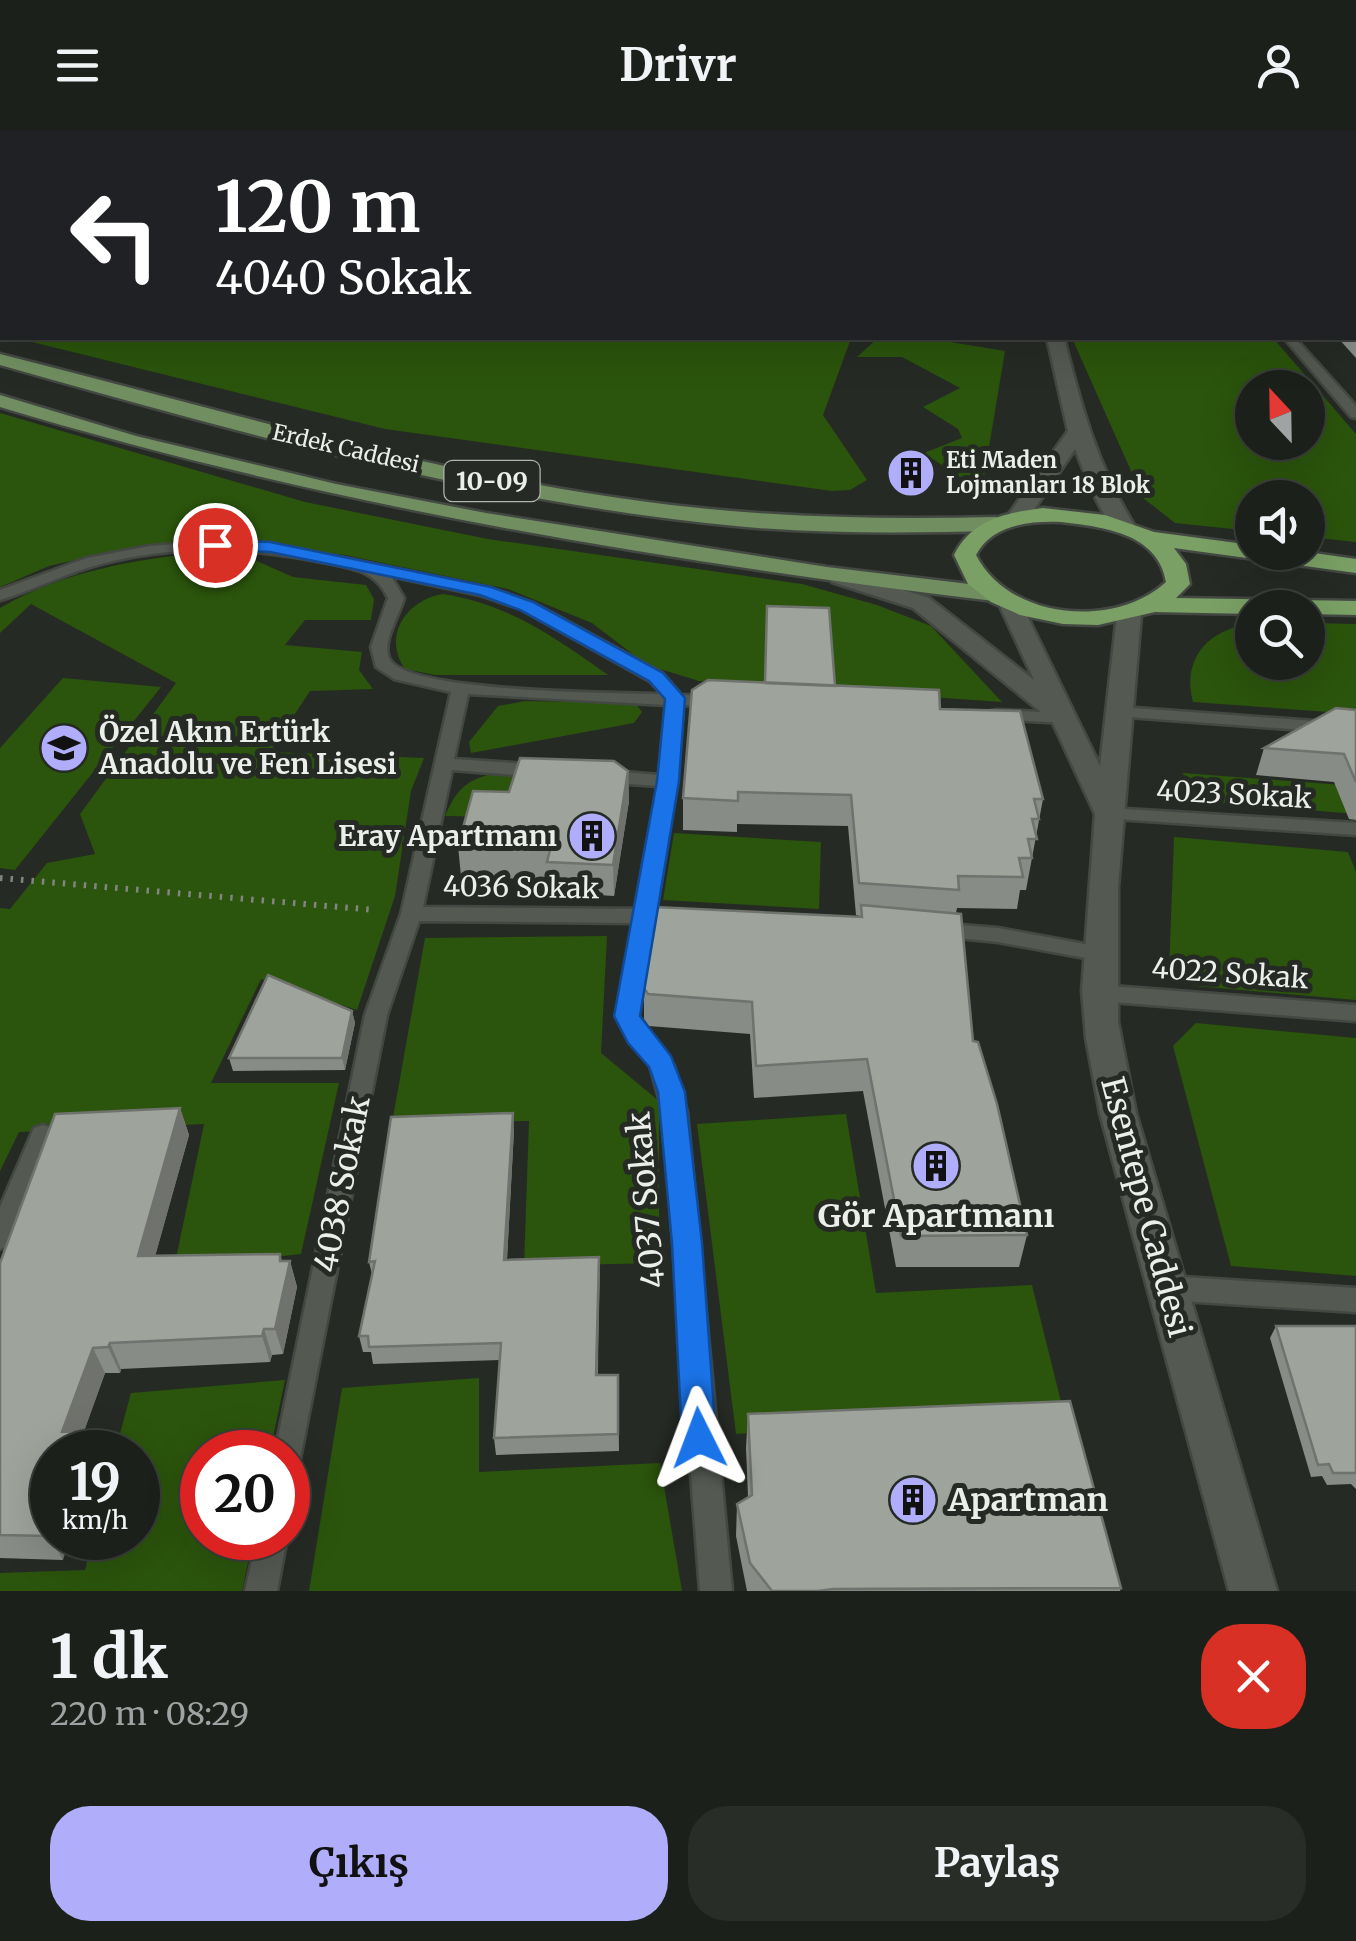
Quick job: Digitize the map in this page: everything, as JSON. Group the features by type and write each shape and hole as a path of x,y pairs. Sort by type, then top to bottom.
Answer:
{"highway":[{"path":"1006,521 1071,516 1125,528 1148,538 1356,566"},
{"name":"Esentepe Caddesi","path":"1002,598 977,582 967,568 965,555 979,532 1006,521"},
{"path":"1148,538 1174,560 1179,572 1178,584 1158,605"},
{"path":"1002,598 1056,615 1128,615 1158,605 1356,608"}],"main road":[{"name":"Erdek Caddesi","path":"0,359 148,401 574,498 748,521 934,528 1006,521"},
{"name":"Erdek Caddesi","path":"0,401 130,440 336,490 504,523 1002,598"}],"street":[{"path":"1055,340 1078,431 1104,494 1125,528"},
{"path":"1006,521 1078,431"},
{"path":"827,574 889,590 920,603 1065,718"},
{"name":"Esentepe Caddesi","path":"1002,598 1110,814"},
{"name":"Esentepe Caddesi","path":"1128,615 1122,637 1121,712 1102,954 1104,1046 1118,1113 1253,1591"}],"lane":[{"path":"1291,340 1350,400 1356,414"},
{"path":"0,596 86,563 150,550 215,545 270,547 484,591 527,606 656,677 675,698"},
{"path":"372,569 390,584 396,598 378,651 383,666 395,676 460,691 733,702"},
{"name":"4038 Sokak","path":"294,1430 376,1015 411,914 460,691"},
{"name":"4037 Sokak","path":"675,698 668,781 627,1016 637,1036 661,1062 671,1092 687,1243 702,1477 716,1591"},
{"path":"1121,712 1356,728"},
{"path":"987,714 1065,718"},
{"path":"444,764 668,781"},
{"name":"4023 Sokak","path":"1110,814 1356,829"},
{"name":"4036 Sokak","path":"411,914 682,918"},
{"path":"920,930 998,935 1102,954"},
{"name":"4022 Sokak","path":"1100,992 1356,1012"},
{"path":"0,1238 43,1135"},
{"path":"1167,1288 1356,1300"},
{"path":"261,1591 267,1560"}],"path":[{"name":"4036 Sokak","path":"0,878 411,914"}],"green space":[{"path":"24,340 848,340 823,415 867,480 850,490 832,491 385,429"},
{"path":"876,340 938,340 1005,351 984,477 967,482 924,453 962,438 958,429 923,407 960,388 902,357 857,357"},
{"path":"1073,340 1275,340 1301,370 1235,370 1235,460 1325,460 1325,398 1356,434 1356,542 1325,539 1325,480 1235,480 1235,529 1175,523 1143,498"},
{"path":"0,413 305,502 488,539 802,584 877,605 931,626 1002,702 699,681 647,665 592,623 508,589 345,555 234,541 142,545 49,566 0,587"},
{"path":"212,552 241,554 293,577 366,585 374,599 371,620 305,620 285,645 362,652 359,670 373,689 310,691 270,752 424,758 411,791 395,896 357,1010 261,979 211,1083 339,1083 301,1254 174,1268 204,1124 19,1132 0,1171 0,908 10,909 47,863 95,854 80,814 176,683 31,604 0,633 0,608 50,584 103,568"},
{"path":"443,594 510,614 550,635 608,675 435,675 405,669 396,644 402,621 418,604"},
{"path":"1325,623 1356,624 1356,714 1193,702 1190,686 1195,659 1202,648 1235,628 1235,680 1325,680"},
{"path":"63,678 161,687 15,870 0,868 0,748"},
{"path":"525,701 635,703 642,712 634,723 471,753 469,742 498,706"},
{"path":"505,771 521,773 504,817 445,816 455,796 467,784"},
{"path":"1183,773 1356,786 1356,814 1189,800"},
{"path":"674,833 821,842 819,909 663,900"},
{"path":"1174,837 1348,852 1356,872 1356,1000 1195,986 1169,972"},
{"path":"607,936 601,1053 659,1101 659,1263 524,1266 529,1121 392,1123 425,938"},
{"path":"1196,1023 1356,1038 1356,1276 1231,1266 1173,1046"},
{"path":"846,1114 876,1293 1032,1285 1063,1410 736,1434 697,1124"},
{"path":"479,1378 479,1472 660,1463 682,1591 309,1591 342,1388"},
{"path":"285,1380 275,1430 180,1430 180,1560 248,1560 242,1591 0,1591 0,1573 85,1570 88,1560 160,1560 160,1430 121,1430 131,1393"}],"building":[{"path":"767,606 829,608 835,686 765,683"},
{"path":"708,680 939,690 940,709 1020,711 1043,799 1034,799 1039,819 1032,819 1037,839 1028,839 1032,858 1019,858 1023,877 958,876 959,890 859,883 851,795 738,792 738,801 683,798 692,690"},
{"path":"1336,708 1356,710 1356,782 1344,754 1264,748"},
{"path":"520,758 614,761 628,771 613,865 547,862 550,850 458,846 473,791 509,792"},
{"path":"861,905 961,914 973,1041 978,1042 997,1104 1027,1235 901,1236 867,1059 756,1066 752,1002 648,994 644,988 656,907 862,917"},
{"path":"268,975 352,1011 342,1058 229,1058"},
{"path":"180,1108 138,1256 280,1254 280,1261 290,1261 275,1329 264,1329 262,1336 110,1343 108,1347 93,1348 63,1430 30,1430 30,1536 0,1535 0,1263 55,1114"},
{"path":"513,1113 504,1260 599,1257 596,1375 618,1375 618,1434 494,1438 501,1343 369,1347 368,1336 359,1336 375,1261 369,1262 391,1117"},
{"path":"1276,1326 1356,1326 1356,1473 1333,1473 1329,1464 1318,1465"},
{"name":"Apartman","path":"1070,1401 1121,1588 772,1591 750,1563 737,1504 752,1495 748,1414"}],"place":[{"name":"Eti Maden Lojmanları 18 Blok","path":"911,473"},
{"name":"Özel Akın Ertürk Anadolu ve Fen Lisesi","path":"64,748"},
{"name":"Eray Apartmanı","path":"592,836"},
{"name":"Gör Apartmanı","path":"936,1166"},
{"name":"Apartman","path":"913,1500"}],"route":[{"path":"215,545 270,547 484,591 527,606 656,677 675,698 668,781 627,1016 637,1036 661,1062 671,1092 687,1243 699,1438"}]}
